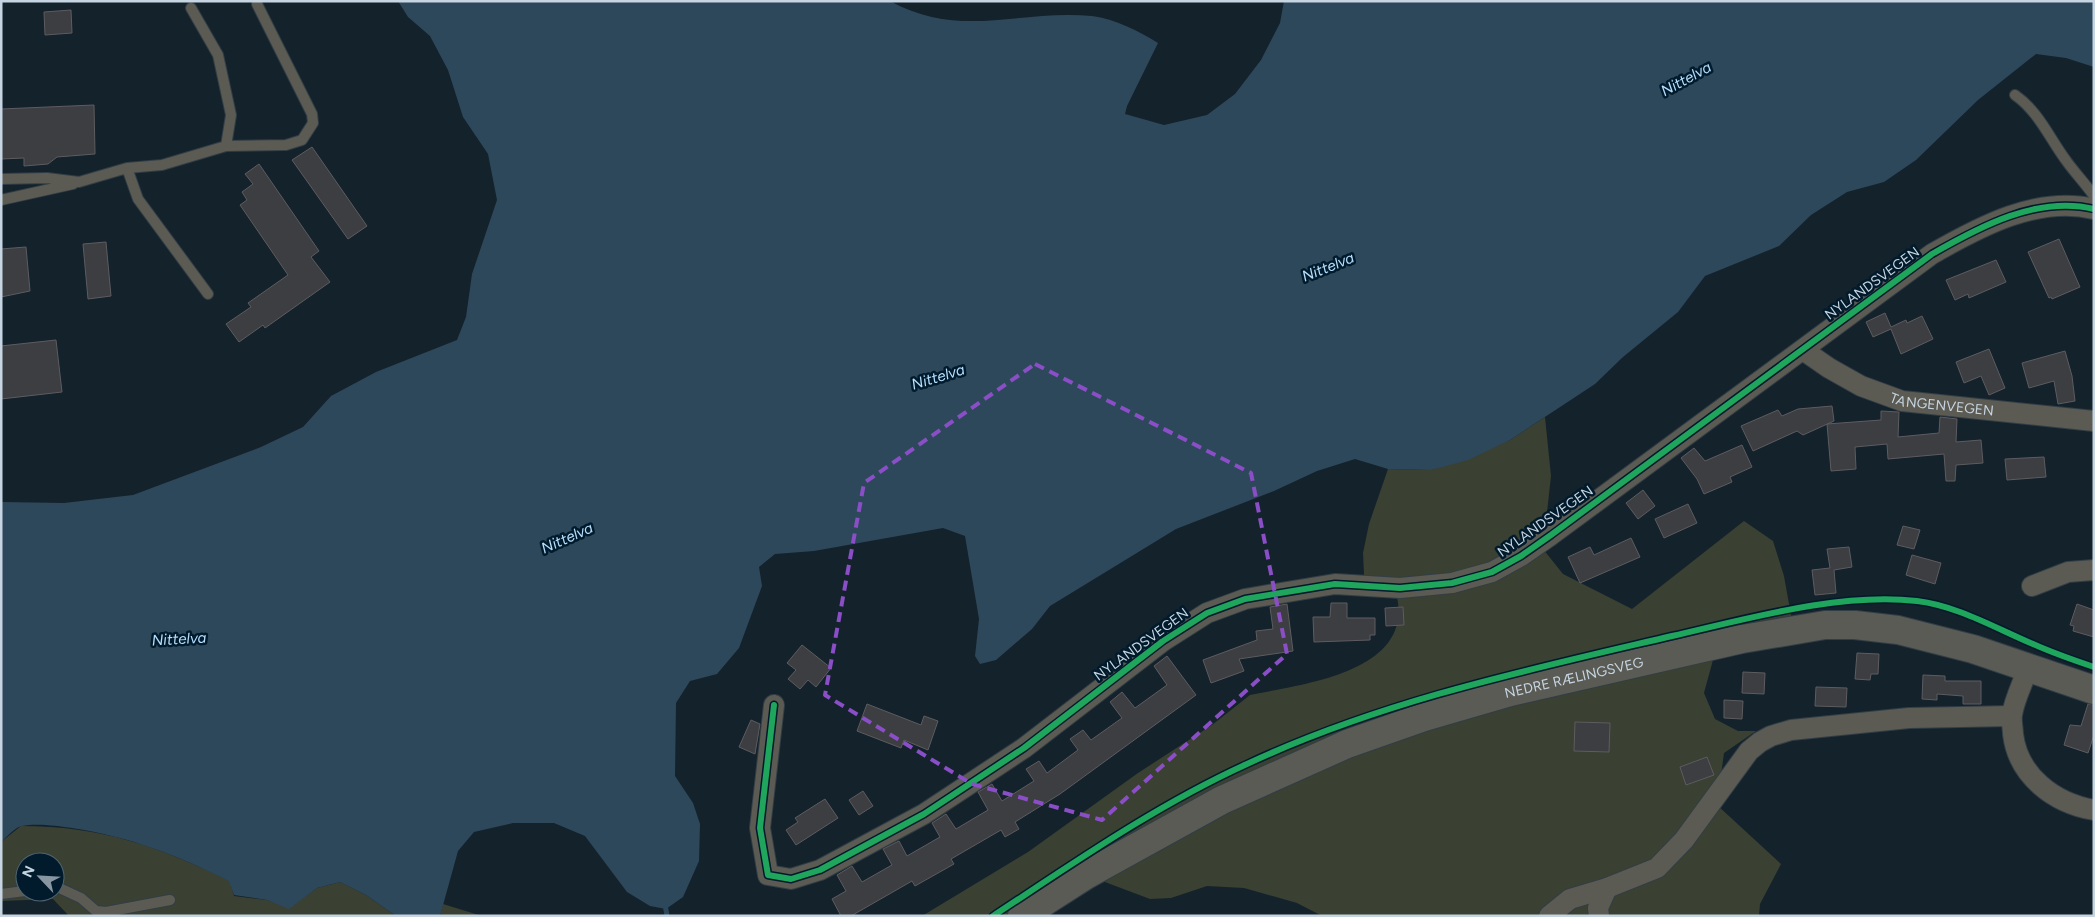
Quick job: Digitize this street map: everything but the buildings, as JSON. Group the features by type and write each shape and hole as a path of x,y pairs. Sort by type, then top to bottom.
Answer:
{"main road":[{"name":"NEDRE RÆLINGSVEG","path":"1022,916 1086,874 1254,784 1315,756 1382,730 1510,692 1742,639 1801,628 1855,625 1878,627 1936,638 2094,690"},
{"name":"NEDRE RÆLINGSVEG","path":"1054,916 1141,846"}],"street":[{"name":"NYLANDSVEGEN","path":"774,705 760,828 768,874 792,879 820,870 924,814 1024,748 1163,641 1208,613 1246,599 1335,584 1400,588 1452,583 1492,572 1521,556 1551,535 1932,254 1968,234 2020,213 2050,207 2070,206 2094,209"},
{"name":"TANGENVEGEN","path":"1803,350 1828,368 1861,386 1902,401 2094,421"},
{"path":"2032,586 2068,572 2094,570"},
{"path":"2028,668 2011,716 2014,743 2019,761 2028,774 2052,794 2094,810"},
{"path":"1549,916 1570,899 1607,888 1657,868 1684,840 1749,751 1771,736 1810,728 1909,718 2011,716"},
{"path":"1598,916 1598,908 1607,888"}],"lane":[{"path":"1,200 79,182 127,168 162,165 226,146 286,145 302,140 314,123 312,114 257,4"},
{"path":"191,8 218,55 231,116 226,146"},
{"path":"2015,95 2028,104 2066,161 2094,196"},
{"path":"127,168 138,198 208,294"},
{"path":"1,179 48,178 79,182"},
{"path":"65,891 81,898 96,911 106,912 170,900"},
{"path":"1,894 15,892"}],"highlighted area":[{"path":"1035,364 1251,473 1287,654 1102,820 972,784 825,695 864,483"}],"green space":[{"path":"1545,417 1551,476 1543,549 1563,574 1632,609 1744,521 1773,541 1784,576 1794,632 1713,660 1704,693 1715,719 1738,731 1756,731 1724,753 1717,805 1781,864 1760,904 1759,916 1322,916 1297,903 1244,888 1207,886 1171,898 1150,899 1081,873 1061,874 1043,886 1021,895 1010,916 922,916 1028,852 1138,773 1212,725 1250,695 1323,679 1349,670 1371,659 1388,643 1397,623 1397,597 1365,595 1363,553 1369,524 1388,469 1431,470 1510,440"},
{"path":"21,826 50,827 103,834 153,848 230,881 234,896 267,900 289,908 317,888 340,882 366,895 396,916 69,916 56,902 65,902 65,852 15,852 15,900 1,901 1,842"},
{"path":"443,904 482,916 440,916"}],"water":[{"name":"Nittelva","path":"398,1 890,1 916,13 941,19 966,21 1065,15 1092,16 1126,26 1158,43 1127,106 1125,114 1164,125 1207,115 1235,94 1261,60 1280,23 1284,1 2094,1 2094,67 2066,58 2036,54 1978,100 1916,160 1884,182 1847,192 1811,215 1779,246 1705,276 1678,312 1623,357 1595,384 1510,440 1468,460 1431,470 1388,469 1355,459 1317,471 1274,491 1176,529 1050,606 1032,629 996,660 980,664 975,656 979,619 965,536 943,528 814,551 775,554 759,567 762,586 739,648 717,674 690,681 676,703 675,776 693,803 700,824 699,861 683,897 666,909 650,906 627,892 585,836 554,823 513,823 474,832 458,851 440,916 396,916 366,895 340,882 317,888 289,909 267,900 234,895 229,881 172,855 114,836 72,828 40,825 22,826 14,830 1,842 1,502 64,503 133,495 261,447 303,427 331,396 376,372 457,340 466,317 472,274 497,200 488,154 463,117 448,70 430,36 408,17"}],"waterway":[{"path":"665,904 667,916"}],"cycle path":[{"path":"774,705 760,828 768,875 791,879 820,870 924,814 1024,748 1163,641 1207,613 1245,599 1335,584 1400,588 1452,583 1492,572 1521,556 1551,535 1932,254 1989,224 2031,210 2052,206 2094,209"},
{"path":"993,916 1117,835 1181,797 1247,764 1298,742 1350,722 1456,689 1563,661 1762,615 1856,600 1887,599 1917,601 1947,608 1976,618 2048,650 2094,667"}]}
